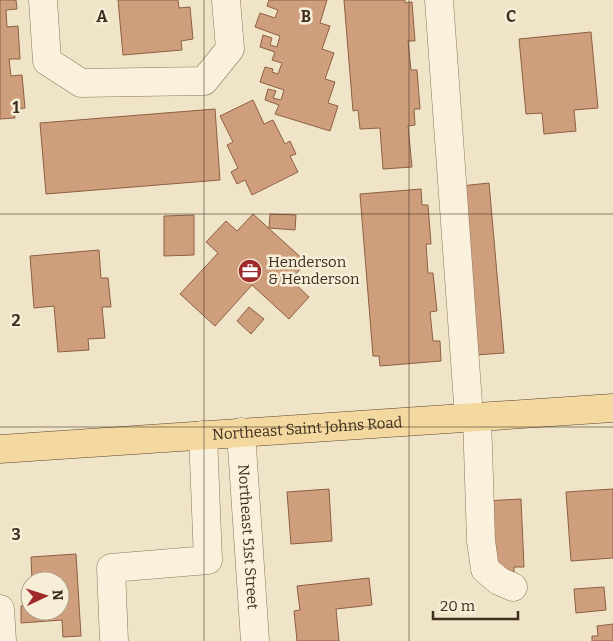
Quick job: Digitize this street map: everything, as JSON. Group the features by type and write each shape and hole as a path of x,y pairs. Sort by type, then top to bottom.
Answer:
{"main road":[{"name":"Northeast Saint Johns Road","path":"0,449 613,408"}],"street":[{"path":"43,0 47,61 81,83 204,81 230,49 226,0"},
{"path":"439,0 473,417 481,541 485,569 499,581 512,587"},
{"name":"Northeast 51st Street","path":"240,432 255,641"},
{"path":"114,641 111,568 208,560 203,435"},
{"path":"0,609 2,641"}],"building":[{"path":"0,0 16,0 17,9 6,10 7,27 18,26 20,59 9,59 11,76 22,75 25,108 14,109 15,118 0,119"},
{"path":"118,0 178,0 179,8 190,7 193,39 181,41 182,50 123,55"},
{"path":"269,0 327,0 320,23 330,26 322,49 334,53 325,79 335,82 328,103 338,106 330,131 275,114 279,105 265,100 268,89 276,91 273,98 281,100 284,90 260,82 265,67 273,69 272,72 278,74 282,63 272,60 275,52 260,47 263,35 272,38 270,45 277,47 280,36 255,27 260,13 275,18 278,10 267,6"},
{"path":"344,0 405,0 405,3 412,2 415,41 408,41 411,70 417,70 420,109 414,109 415,125 408,126 412,167 383,169 380,128 360,129 358,110 353,111"},
{"path":"591,32 598,108 574,110 576,131 544,134 542,113 526,114 519,39"},
{"path":"253,100 264,124 273,120 285,144 290,141 296,154 290,156 298,172 252,195 245,180 237,184 231,172 238,168 227,145 233,142 220,116"},
{"path":"215,109 220,180 46,194 40,123"},
{"path":"489,183 504,353 476,355 461,186"},
{"path":"421,189 422,205 428,205 431,244 426,244 428,273 433,273 437,311 430,312 433,341 440,341 441,361 380,366 379,356 373,356 360,194"},
{"name":"Henderson & Henderson","path":"253,214 306,262 291,280 309,297 289,319 252,285 215,326 180,294 218,253 206,242 226,221 237,231"},
{"path":"270,214 296,215 295,230 269,228"},
{"path":"194,215 194,255 164,256 164,216"},
{"path":"99,250 101,278 108,278 111,307 102,307 105,338 88,339 89,350 58,352 54,306 34,308 30,256"},
{"path":"249,307 264,319 251,334 237,321"},
{"path":"329,489 332,541 291,544 287,492"},
{"path":"613,489 613,558 571,561 566,492"},
{"path":"521,499 524,567 514,567 514,572 498,573 484,501"},
{"path":"76,554 81,636 63,637 62,621 70,621 70,571 32,571 31,557"},
{"path":"369,578 372,605 336,609 339,641 297,641 294,611 300,610 297,586"},
{"path":"604,587 606,610 576,613 574,589"},
{"path":"21,621 48,621 21,623"},
{"path":"613,624 613,641 592,641 592,636 598,636 597,626"}],"place":[{"name":"Henderson & Henderson","path":"250,271"}]}
